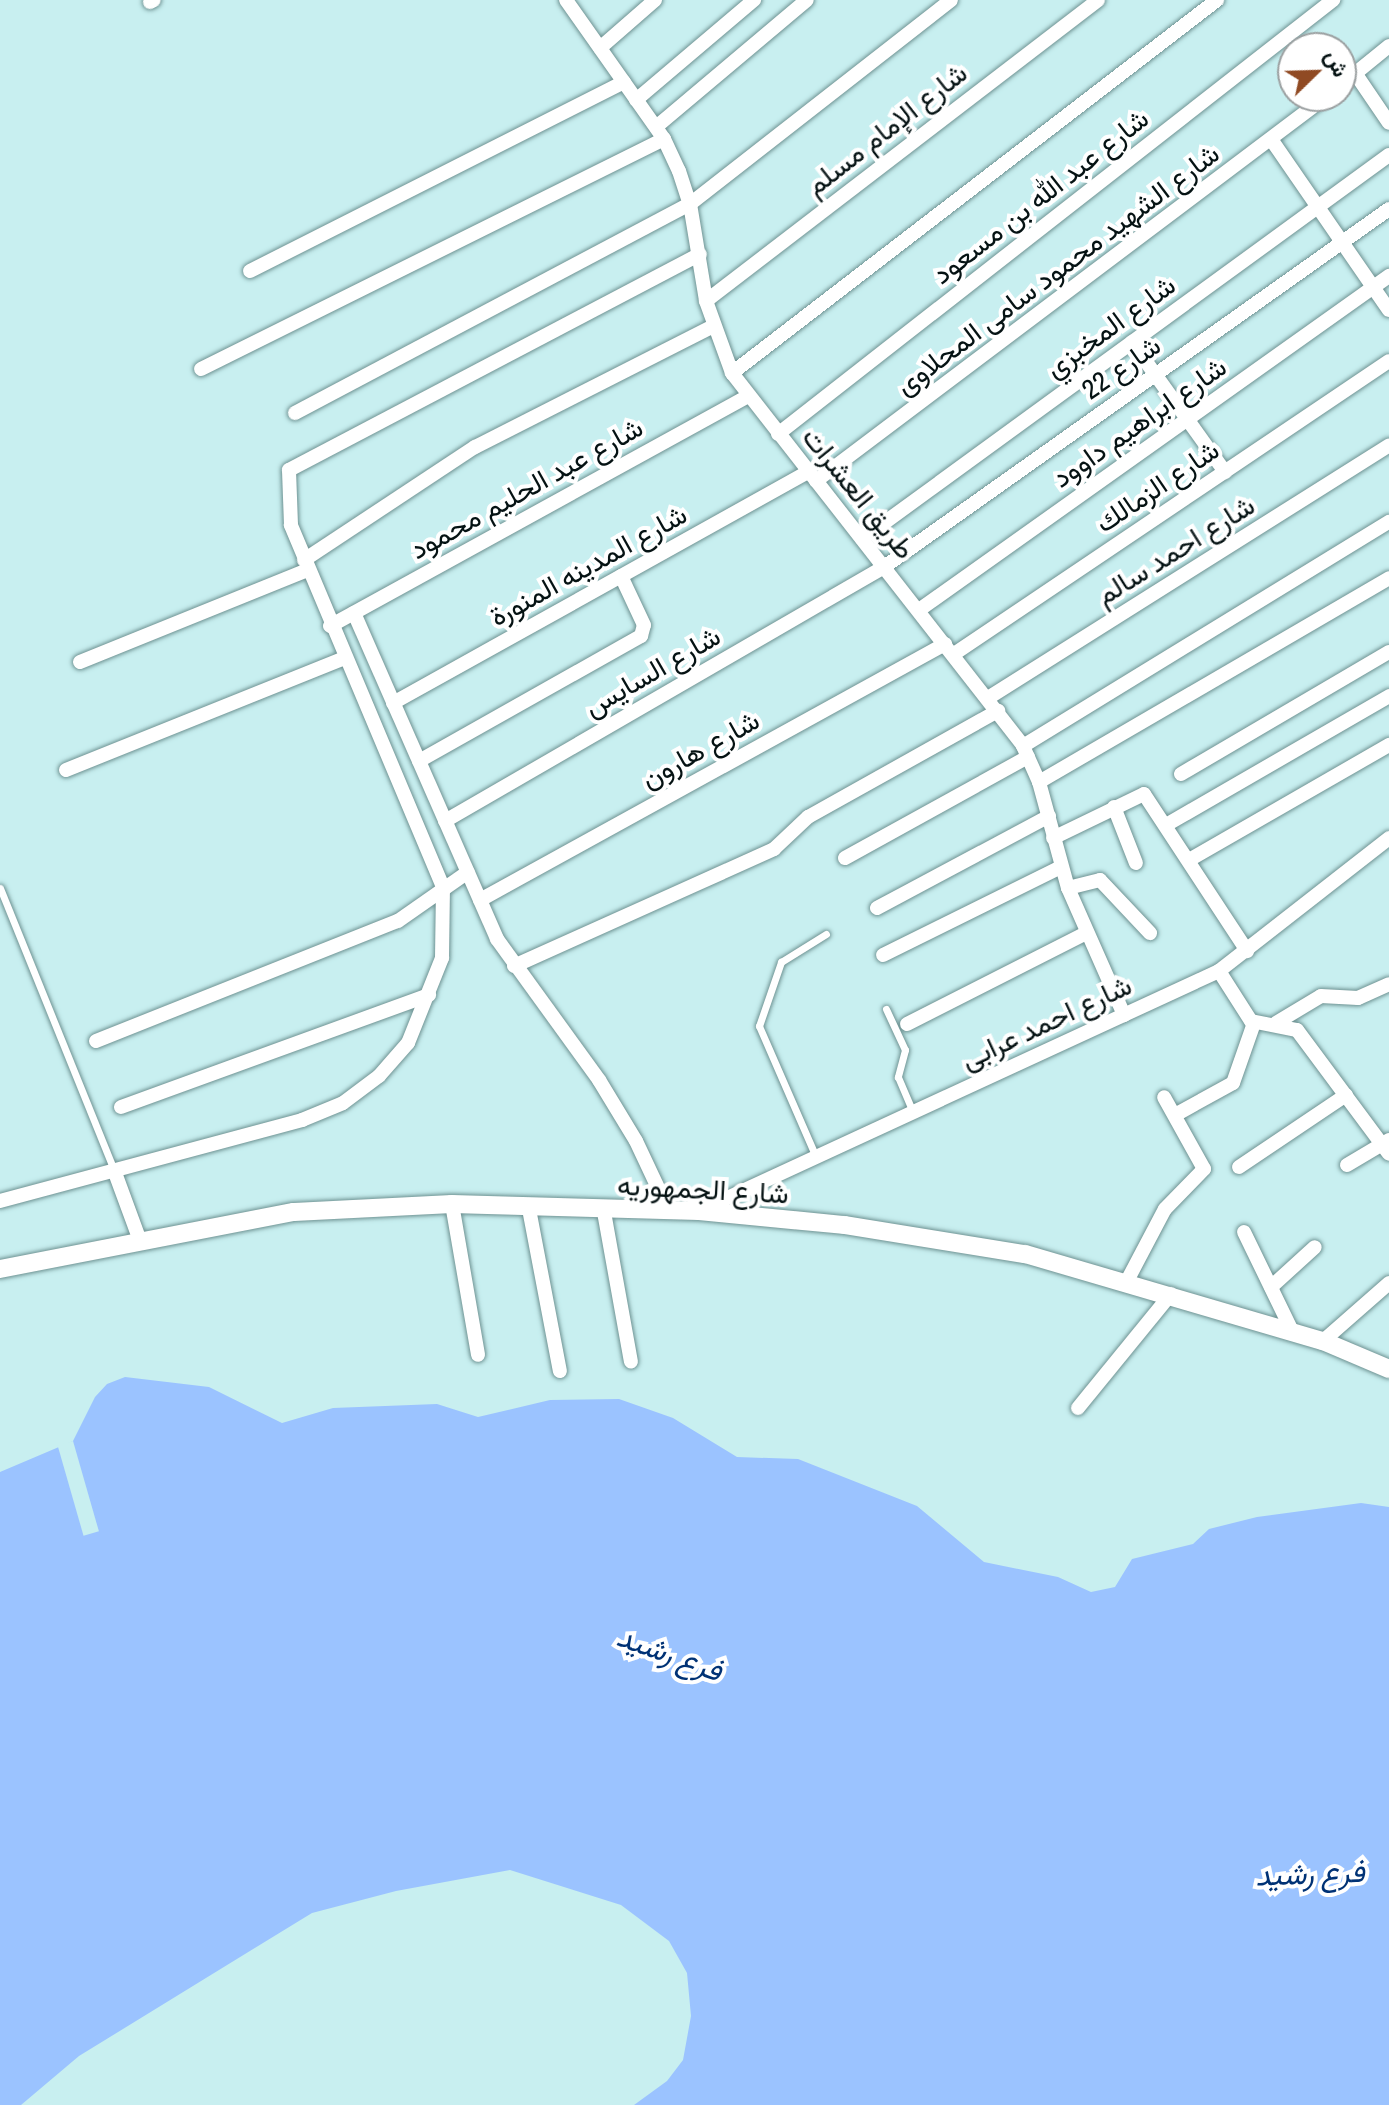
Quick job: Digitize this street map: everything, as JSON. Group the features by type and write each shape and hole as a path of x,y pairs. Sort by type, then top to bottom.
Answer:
{"street":[{"path":"600,48 655,0"},
{"path":"636,100 754,0"},
{"path":"201,369 660,133 807,0"},
{"path":"295,413 690,204 951,0"},
{"name":"شارع الإمام مسلم","path":"706,301 1098,0"},
{"path":"732,373 1217,0"},
{"name":"شارع عبد الله بن مسعود","path":"778,434 1333,0"},
{"name":"طريق العشرات","path":"568,1 660,133 690,204 706,301 732,373 988,698 1026,751 1039,782 1068,888 1124,1015"},
{"path":"1357,71 1389,46"},
{"path":"1357,76 1389,123"},
{"path":"250,271 624,82"},
{"name":"شارع الشهيد محمود سامى المحلاوى","path":"812,476 1273,142 1308,112"},
{"path":"1273,142 1389,310"},
{"name":"شارع المخبزي","path":"862,539 1389,155"},
{"name":"شارع 22","path":"884,567 1389,209"},
{"path":"0,1201 302,1120 343,1103 379,1076 408,1043 442,958 443,887 306,565 288,515 288,476 294,465 700,254"},
{"name":"شارع ابراهيم داوود","path":"919,610 1389,276"},
{"path":"80,662 306,565 475,447 713,326"},
{"path":"1132,342 1225,472"},
{"name":"شارع الزمالك","path":"949,649 1225,472 1389,361"},
{"name":"شارع عبد الحليم محمود","path":"330,626 748,396"},
{"name":"شارع احمد سالم","path":"988,698 1389,445"},
{"name":"شارع المدينه المنورة","path":"393,703 621,576 812,476"},
{"path":"845,858 1026,751 1389,522"},
{"name":"شارع السايس","path":"445,821 884,567"},
{"path":"419,761 641,636 644,625 621,576"},
{"path":"1039,782 1389,578"},
{"path":"354,613 480,900 514,966 599,1080 636,1141 669,1211"},
{"name":"شارع هارون","path":"480,900 949,649"},
{"path":"1181,774 1389,652"},
{"path":"66,770 345,658"},
{"path":"1166,825 1389,696"},
{"path":"514,966 774,849 808,817 998,711"},
{"path":"1189,860 1389,745"},
{"path":"1053,838 1144,794 1247,951"},
{"path":"1114,807 1136,863"},
{"path":"877,908 1049,816"},
{"name":"شارع احمد عرابى","path":"699,1211 1219,971 1389,838"},
{"path":"883,955 1061,867"},
{"path":"96,1041 398,921 468,872"},
{"path":"1068,888 1100,880 1150,933"},
{"path":"907,1024 1086,933"},
{"path":"1219,971 1254,1023"},
{"path":"1276,1023 1321,996 1358,998 1389,984"},
{"path":"121,1107 429,995"},
{"path":"1254,1023 1276,1023 1297,1030 1386,1146 1347,1165"},
{"path":"1175,1115 1233,1083 1254,1023"},
{"path":"1239,1167 1346,1095"},
{"path":"1127,1281 1165,1209 1204,1169 1164,1097"},
{"path":"114,1170 139,1238"},
{"path":"452,1204 478,1355"},
{"name":"شارع الجمهوريه","path":"0,1269 139,1238 294,1212 452,1204 604,1212 699,1211 955,1240 1171,1294 1323,1341 1389,1369"},
{"path":"529,1209 560,1371"},
{"path":"604,1212 631,1362"},
{"path":"1244,1232 1292,1331"},
{"path":"1271,1287 1315,1247"},
{"path":"1323,1341 1389,1283"},
{"path":"1078,1408 1171,1294"}],"lane":[{"path":"0,888 114,1170"},
{"path":"816,1157 759,1026 781,962 826,934"},
{"path":"886,1009 905,1050 898,1077 913,1112"}],"water":[{"name":"فرع رشيد","path":"125,1377 209,1387 282,1423 333,1408 437,1404 478,1417 550,1400 619,1399 673,1418 737,1457 798,1459 917,1506 984,1562 1058,1577 1091,1592 1115,1587 1132,1559 1193,1544 1209,1529 1257,1517 1361,1503 1389,1507 1389,2105 634,2105 667,2081 683,2060 691,2016 687,1973 669,1941 621,1905 510,1870 396,1891 312,1913 79,2056 21,2105 0,2105 0,1472 73,1441 95,1397 107,1384"}],"pier":[{"path":"73,1441 99,1531 84,1536 58,1445"}]}
